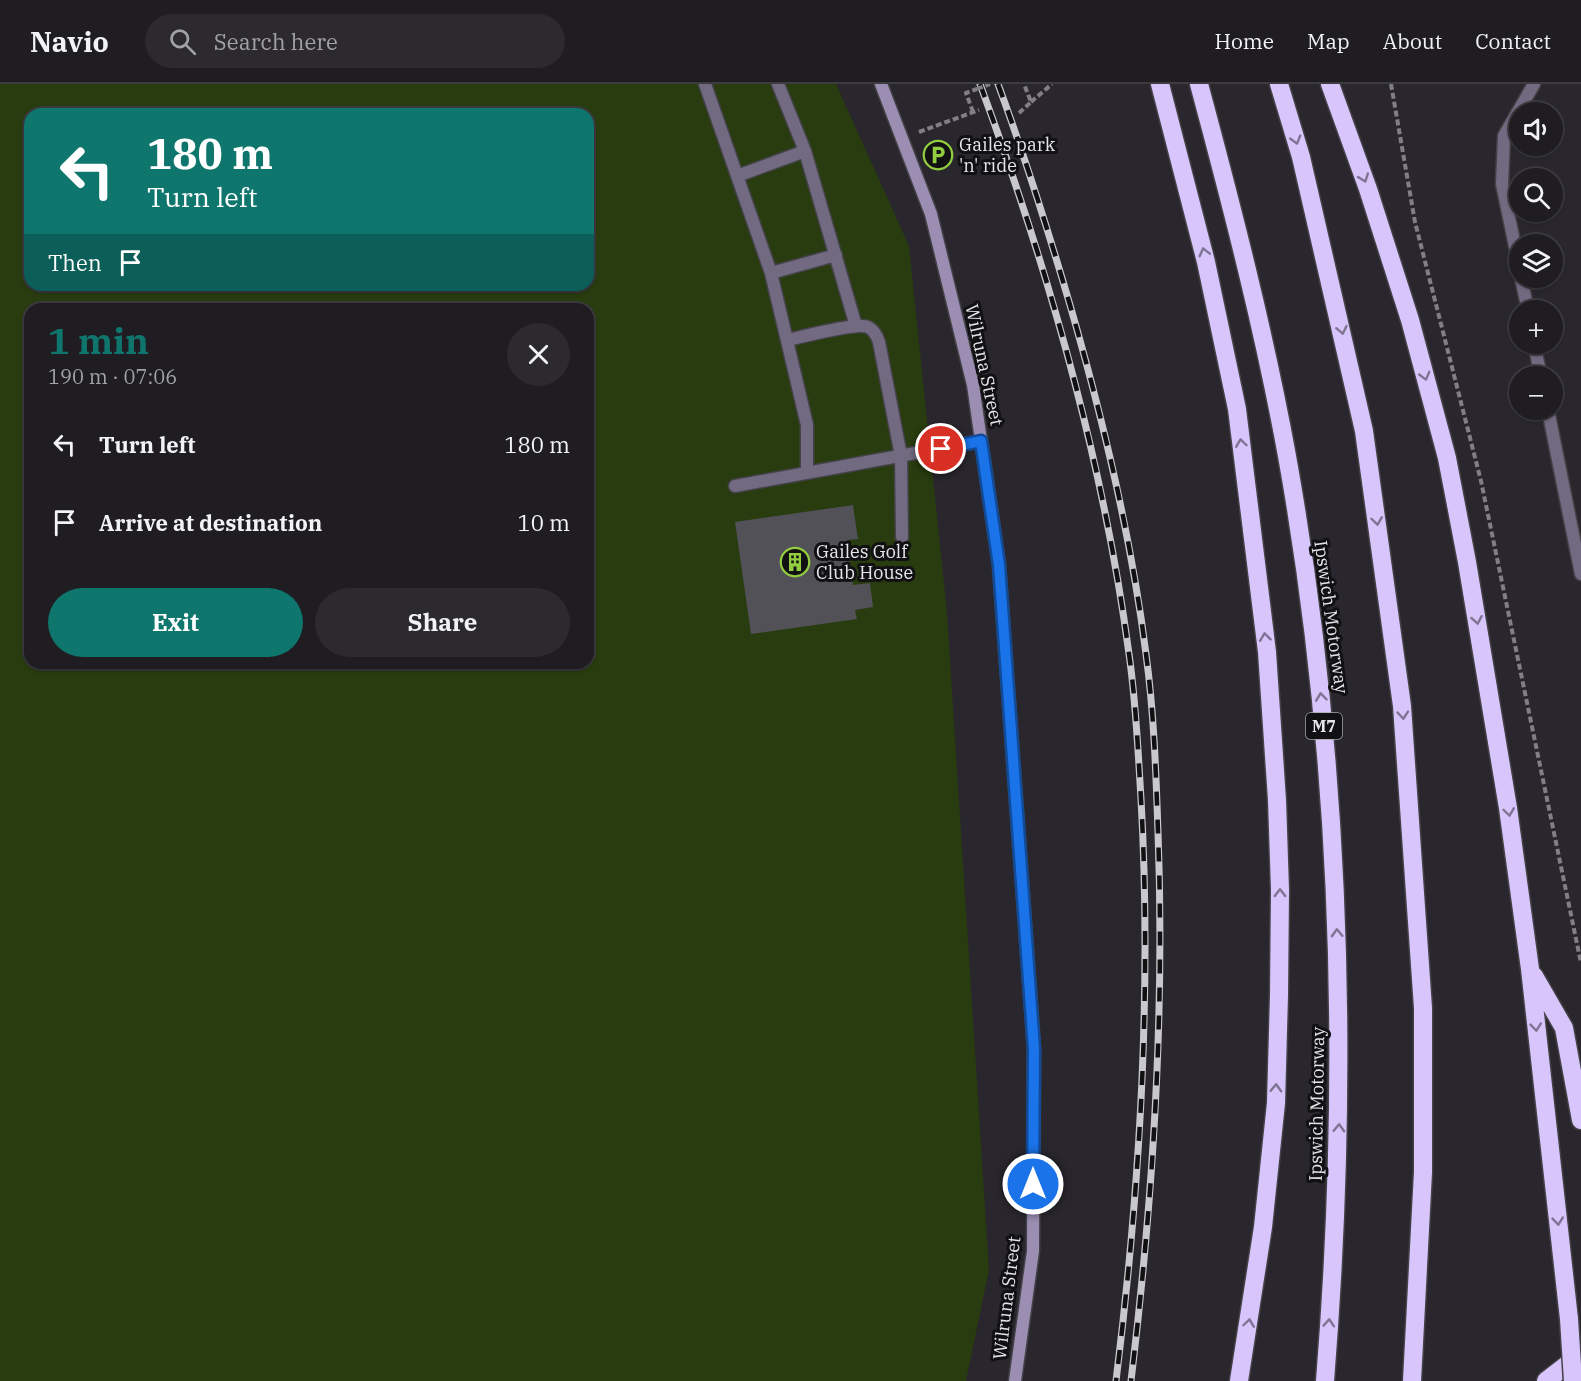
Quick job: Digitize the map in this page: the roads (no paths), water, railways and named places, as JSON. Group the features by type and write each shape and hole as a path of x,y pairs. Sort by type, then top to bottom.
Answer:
{"highway":[{"path":"1160,84 1206,262 1236,409 1267,652 1277,800 1280,995 1275,1103 1263,1227 1239,1381"},
{"name":"Ipswich Motorway","path":"1199,84 1240,239 1286,454 1307,588 1322,707 1334,842 1339,982 1339,1120 1325,1381"},
{"path":"1280,84 1301,157 1364,431 1402,706 1423,1008 1423,1172 1412,1381"},
{"path":"1330,84 1368,189 1410,320 1447,458 1467,562 1508,808 1530,969 1569,1319 1573,1381"},
{"path":"1530,969 1564,1028 1581,1120"},
{"path":"1546,1381 1581,1354"}],"main road":[{"name":"Wilruna Street","path":"881,84 931,214 973,385 999,565 1034,1049 1033,1251 1015,1381"}],"street":[{"path":"705,84 771,273 807,425 807,473"},
{"path":"778,84 805,151 856,326"},
{"path":"1512,234 1502,184 1504,136 1534,84"},
{"path":"737,176 805,151"},
{"path":"771,273 836,255"},
{"path":"787,340 856,326 868,326 876,333 901,456 902,537"},
{"path":"1550,420 1581,574"},
{"path":"735,486 981,441"}],"railway":[{"path":"980,84 1005,153 1050,294 1088,436 1118,581 1133,690 1144,872 1144,1018 1142,1090 1132,1236 1116,1381"},
{"path":"998,84 1045,221 1094,391 1124,521 1149,676 1158,832 1160,970 1151,1176 1131,1381"}],"place":[{"name":"Gailes park 'n' ride","path":"938,155"},
{"name":"Gailes Golf Club House","path":"795,562"}]}
